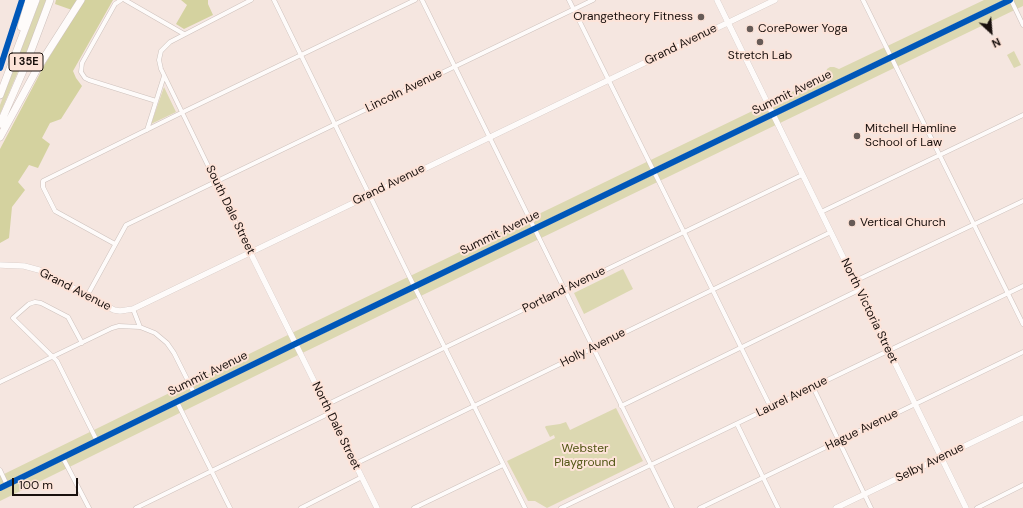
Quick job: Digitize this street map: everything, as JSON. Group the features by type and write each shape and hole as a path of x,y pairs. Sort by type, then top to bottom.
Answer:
{"highway":[{"path":"14,61 19,35 29,0"},
{"name":"I 35E","path":"0,95 36,0"},
{"name":"I 35E","path":"0,124 50,0"},
{"path":"0,137 37,69 81,0"}],"street":[{"path":"121,0 116,4 82,63 81,72 85,78 89,80 156,101"},
{"path":"125,0 184,34"},
{"name":"South Dale Street","path":"251,0 167,43 161,51 159,60 164,76 295,344"},
{"path":"274,0 525,508"},
{"path":"115,244 55,211 42,183 45,180 182,112 415,0"},
{"path":"422,0 672,508"},
{"path":"570,0 771,408"},
{"name":"Lincoln Avenue","path":"87,296 126,225 593,0"},
{"name":"North Victoria Street","path":"717,0 966,508"},
{"name":"Grand Avenue","path":"0,265 24,266 39,270 114,310 120,311 134,309 775,0"},
{"path":"863,0 1023,324"},
{"path":"1010,0 1023,25"},
{"name":"Summit Avenue","path":"0,488 414,286 1010,0"},
{"path":"146,130 164,76"},
{"path":"821,212 1023,115"},
{"name":"Portland Avenue","path":"326,405 802,175"},
{"path":"854,281 1023,200"},
{"name":"Holly Avenue","path":"355,464 831,232"},
{"name":"Laurel Avenue","path":"561,508 1023,286"},
{"path":"621,406 859,290"},
{"path":"82,343 68,317 41,303 35,302 29,304 13,318 57,361 97,441"},
{"path":"134,309 140,327"},
{"path":"0,382 115,327 140,327 155,334 167,343 194,393"},
{"name":"North Dale Street","path":"295,344 377,508"},
{"name":"Hague Avenue","path":"700,508 1023,352"},
{"path":"813,387 871,508"},
{"path":"177,402 230,508"},
{"path":"136,508 330,412"},
{"name":"Selby Avenue","path":"836,508 1023,418"},
{"path":"737,424 778,508"},
{"path":"63,458 89,508"},
{"path":"414,508 503,465"},
{"path":"0,470 7,485"},
{"path":"301,508 362,477"},
{"path":"977,508 1023,485"}],"green space":[{"path":"40,0 46,0 31,41 0,114 0,105"},
{"path":"984,0 1023,0 1023,6 294,357 0,501 0,476 298,330 825,76 827,69 830,67 839,69"},
{"path":"1014,51 1021,65 1014,68 1007,55"},
{"path":"164,87 176,112 151,124"},
{"path":"623,269 633,289 584,314 574,293"},
{"name":"Webster Playground","path":"616,408 643,461 547,508 535,501 528,501 507,461 555,438 554,435 550,437 545,427 546,426 566,422 570,430"}],"shaded area":[{"path":"56,0 78,0 72,10 55,4"},
{"path":"84,0 113,0 73,71 82,86 61,119 50,123 42,138 50,144 38,168 29,165 18,182 25,190 12,207 9,238 0,243 0,149 45,64"},
{"path":"181,0 208,0 208,4 213,15 184,29 176,24 187,5"}],"cycle path":[{"path":"0,68 22,0"},
{"path":"0,488 295,344 1010,0"}],"place":[{"name":"Orangetheory Fitness","path":"701,17"},
{"name":"CorePower Yoga","path":"750,29"},
{"name":"Stretch Lab","path":"760,42"},
{"name":"Mitchell Hamline School of Law","path":"857,136"},
{"name":"Vertical Church","path":"852,223"}]}
